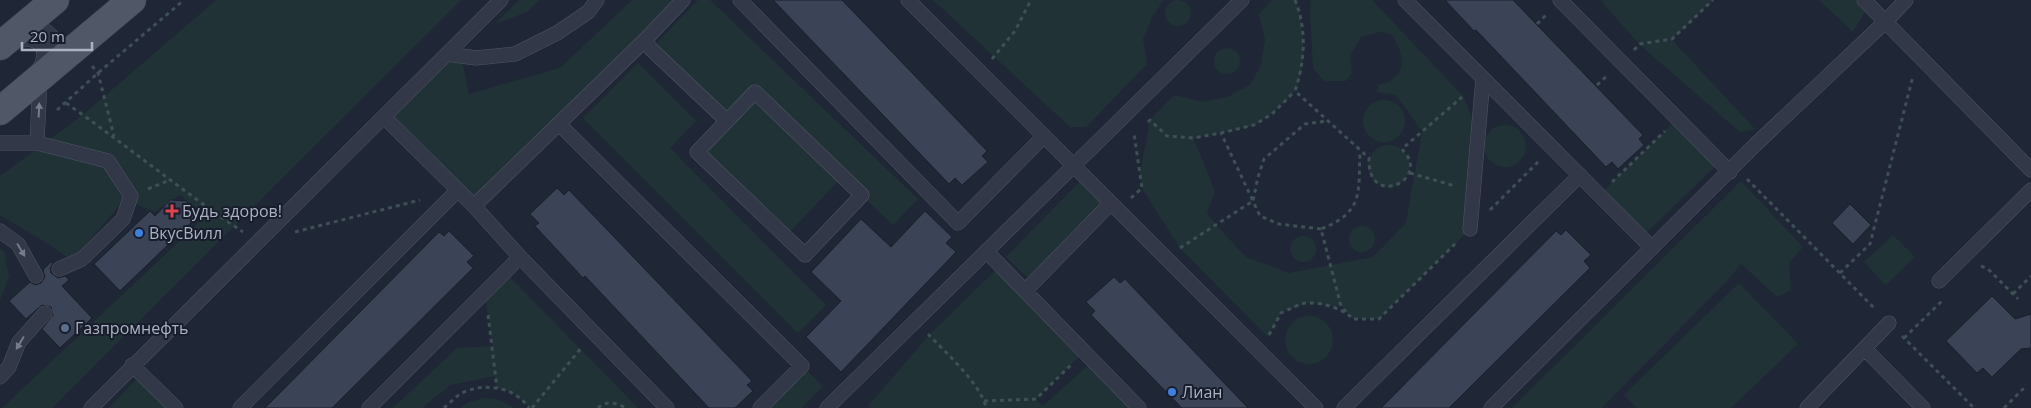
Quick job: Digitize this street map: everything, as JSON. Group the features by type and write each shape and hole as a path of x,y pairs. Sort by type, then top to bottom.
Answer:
{"main road":[{"path":"6,42 56,0"},
{"path":"0,111 132,0"}],"street":[{"path":"6,42 19,32 29,31 38,34 46,40 51,48 52,58 49,67 42,76"}],"lane":[{"path":"91,408 132,365 501,0"},
{"path":"447,54 476,58 515,54 557,33 588,12 598,0"},
{"path":"474,206 684,0"},
{"path":"740,0 958,223 1044,136"},
{"path":"908,0 1316,408"},
{"path":"835,405 915,320 1242,0"},
{"path":"1405,0 1652,248"},
{"path":"1560,0 1733,170"},
{"path":"1864,0 2031,170"},
{"path":"1491,408 1733,170 1755,145 1906,0"},
{"path":"645,40 651,49 727,122"},
{"path":"37,143 42,76"},
{"path":"1470,229 1483,78"},
{"path":"755,92 862,195 805,255 697,152 727,122 755,92"},
{"path":"384,117 474,206 520,257 667,408"},
{"path":"559,124 802,366 760,408"},
{"path":"0,142 37,143 108,161 132,196 123,219 82,259 59,269"},
{"path":"1344,408 1580,175"},
{"path":"1940,281 2031,190"},
{"path":"240,408 457,191"},
{"path":"1025,291 1115,207"},
{"path":"0,231 18,244 36,276"},
{"path":"986,251 1139,408"},
{"path":"369,408 520,257"},
{"path":"0,377 9,367 19,342 45,314"},
{"path":"1807,408 1889,323"},
{"path":"1865,349 1923,408"},
{"path":"132,365 176,408"}],"path":[{"path":"114,136 98,73 184,0"},
{"path":"981,72 1016,31 1031,0"},
{"path":"1144,124 1150,120 1167,136 1194,138 1254,125 1272,114 1295,91 1302,70 1303,28 1295,0"},
{"path":"1597,85 1640,44 1672,39 1713,0"},
{"path":"1840,273 1870,244 1918,56"},
{"path":"1295,91 1369,158 1368,172 1376,183 1388,187 1401,184 1410,173 1410,160 1402,149 1483,78"},
{"path":"66,103 114,136 204,206 257,241 457,191"},
{"path":"1600,194 1678,118"},
{"path":"1166,258 1253,201 1264,159 1305,124 1328,121"},
{"path":"1115,207 1142,188 1134,134 1139,129"},
{"path":"1221,133 1260,216 1279,224 1321,230 1338,223 1354,207 1360,185 1360,150"},
{"path":"1321,230 1341,306 1353,319 1379,319 1553,148"},
{"path":"1733,170 1814,247"},
{"path":"132,196 170,180"},
{"path":"1976,268 1985,267 2018,299"},
{"path":"2013,294 2031,276"},
{"path":"485,292 497,388"},
{"path":"1904,338 1944,299"},
{"path":"1270,362 1268,337 1281,313 1307,303 1328,306 1347,313"},
{"path":"915,320 968,376 984,401 986,408"},
{"path":"444,408 461,393 483,386 505,389 525,401 531,408 593,333"},
{"path":"984,401 1036,399 1084,352"},
{"path":"2004,408 2026,386"},
{"path":"598,408 601,404 616,403 626,408"}],"shaded area":[{"path":"216,0 461,0 52,408 2,408 205,217 180,195 154,212 125,199 72,261 58,250 0,215 0,176 84,114"},
{"path":"519,0 539,0 527,12 495,24"},
{"path":"632,0 686,0 474,206 384,117 447,54 461,56 469,94 560,68"},
{"path":"698,0 710,0 918,199 893,225 842,177 785,237 697,152 727,121 651,49"},
{"path":"933,0 1164,0 1152,17 1143,39 1147,64 1086,127 1070,127"},
{"path":"1178,0 1187,4 1191,13 1187,22 1178,26 1169,22 1165,13 1169,4"},
{"path":"1272,0 1295,0 1301,21 1304,45 1302,70 1295,90 1277,110 1254,125 1194,139 1215,192 1207,212 1216,225 1246,257 1289,273 1373,257 1406,223 1422,131 1396,95 1377,92 1379,85 1388,82 1399,71 1402,65 1400,50 1391,34 1380,32 1362,36 1350,55 1352,73 1346,81 1324,81 1313,68 1311,0 1372,0 1463,96 1473,120 1470,229 1379,319 1353,319 1341,306 1307,303 1281,313 1268,337 1180,248 1142,188 1140,173 1150,120 1174,95 1203,102 1227,97 1250,85 1261,65 1265,40 1259,14"},
{"path":"1600,0 1713,0 1672,40 1755,129 1740,132 1640,45"},
{"path":"1819,0 1864,0 1869,6 1853,32"},
{"path":"1227,48 1237,51 1240,61 1237,71 1227,74 1217,71 1214,61 1217,51"},
{"path":"638,63 696,121 670,148 826,305 798,333 583,118"},
{"path":"1384,100 1399,106 1405,121 1399,136 1384,142 1369,136 1363,121 1369,106"},
{"path":"1678,118 1720,162 1641,238 1600,194"},
{"path":"1505,125 1520,131 1526,146 1520,161 1505,167 1490,161 1484,146 1490,131"},
{"path":"1389,145 1404,151 1410,166 1404,181 1389,187 1374,181 1368,166 1374,151"},
{"path":"1084,177 1111,203 1033,283 1006,257"},
{"path":"1741,181 1803,247 1789,263 1791,290 1777,297 1741,264 1726,282 1602,408 1512,408"},
{"path":"1362,226 1372,229 1375,239 1372,249 1362,252 1352,249 1349,239 1352,229"},
{"path":"1893,235 1915,257 1886,285 1864,262"},
{"path":"1303,236 1312,240 1316,249 1312,258 1303,262 1294,258 1290,249 1294,240"},
{"path":"0,248 4,251 9,277 0,300"},
{"path":"1000,266 1084,352 1036,399 1043,406 1093,361 1139,408 870,408 868,406 929,335"},
{"path":"505,272 638,408 529,408 515,395 497,388 495,376 451,385 423,408 393,408 457,348 492,346 485,292"},
{"path":"1739,283 1798,344 1731,408 1637,408 1624,395"},
{"path":"1304,316 1314,316 1326,323 1333,335 1333,345 1326,357 1314,364 1304,364 1296,360 1289,353 1285,345 1285,335 1289,327 1296,320"},
{"path":"802,366 823,386 802,408 760,408"},
{"path":"141,374 176,408 109,408"},
{"path":"483,398 497,399 515,408 460,408 469,402"}],"building":[{"path":"773,0 842,0 987,151 982,156 988,162 962,185 955,178 949,184"},
{"path":"1445,0 1513,0 1643,135 1639,139 1644,145 1618,169 1612,162 1606,167"},
{"path":"557,188 564,195 569,190 752,381 747,385 753,391 735,408 709,408 585,276 583,278 535,226 539,223 530,214"},
{"path":"170,200 186,201 199,215 120,291 94,264 150,211 155,216"},
{"path":"1850,204 1871,225 1853,244 1832,223"},
{"path":"925,211 952,237 946,243 956,252 841,372 806,337 841,301 811,272 861,219 891,247"},
{"path":"1566,230 1591,255 1584,261 1590,268 1449,408 1381,408 1556,231 1561,235"},
{"path":"449,231 474,256 467,262 473,268 332,408 265,408 439,232 444,236"},
{"path":"51,262 53,263 50,268 51,273 58,278 65,276 69,280 62,286 92,318 60,348 42,329 53,315 51,307 42,305 26,319 9,301 30,282 35,285 41,283 45,277 43,270"},
{"path":"1114,277 1120,283 1125,279 1248,408 1182,408 1091,315 1095,311 1086,302"},
{"path":"1992,296 2015,319 2031,314 2031,348 2021,349 1992,377 1983,368 1977,373 1946,341"}],"place":[{"name":"Будь здоров!","path":"172,211"},
{"name":"ВкусВилл","path":"139,233"},
{"name":"Газпромнефть","path":"65,328"},
{"name":"Лиан","path":"1172,392"}]}
